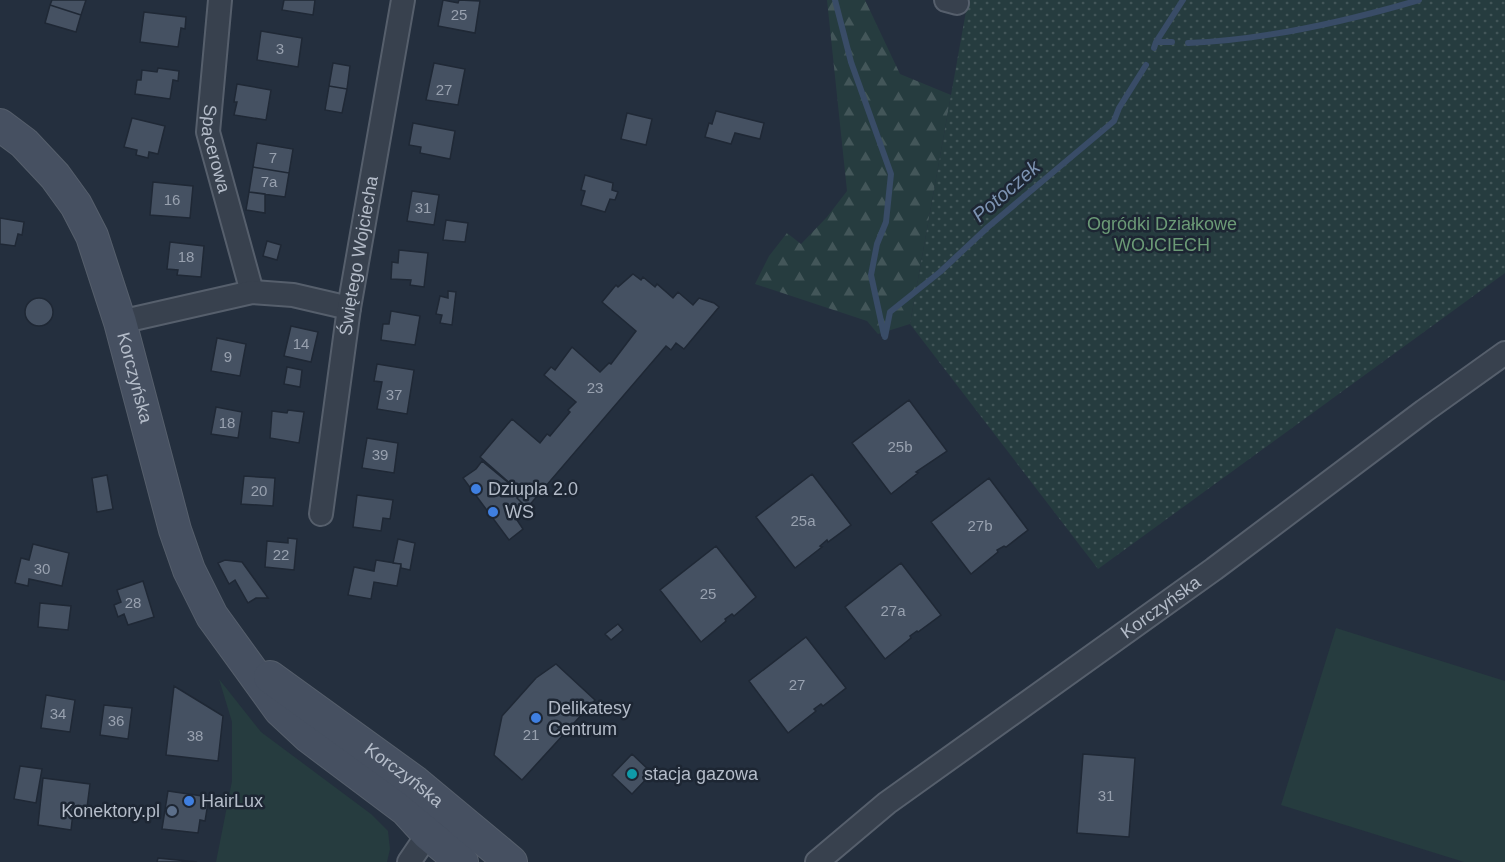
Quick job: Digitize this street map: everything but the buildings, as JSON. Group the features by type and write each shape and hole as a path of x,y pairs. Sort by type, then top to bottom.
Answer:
{"main road":[{"name":"Korczyńska","path":"0,125 24,143 45,164 75,205 97,248 120,322 182,551 204,602 222,632 280,710 406,810 445,852"},
{"name":"Korczyńska","path":"236,650 291,693 415,782 511,862"}],"street":[{"name":"Spacerowa","path":"220,0 208,132 252,292"},
{"name":"Świętego Wojciecha","path":"321,514 349,308 403,0"},
{"path":"120,322 252,292 293,295 349,308"},
{"name":"Korczyńska","path":"817,862 887,803 1214,569 1505,353"},
{"path":"410,862 445,852 457,817"}],"green space":[{"path":"827,0 865,0 900,74 951,95 910,324 878,334 867,321 755,284 769,256 787,233 801,244 827,217 847,191"},
{"name":"Ogródki Działkowe WOJCIECH","path":"968,0 1505,0 1505,273 1098,569 910,324"},
{"path":"1336,628 1505,681 1505,862 1464,862 1281,805"},
{"path":"219,679 261,732 371,814 388,831 390,849 387,862 216,862 232,781 232,722"}],"waterway":[{"path":"835,0 851,62 891,174 886,222 877,244 871,275 884,335"},
{"path":"1156,42 1183,0"},
{"name":"Potoczek","path":"1188,43 1246,38 1305,29 1419,0"},
{"name":"Potoczek","path":"1154,48 1156,42 1172,42"},
{"name":"Potoczek","path":"885,337 890,312 940,272 988,227 1114,121 1119,108 1146,65"}],"place":[{"name":"Dziupla 2.0","path":"476,489"},
{"name":"WS","path":"493,512"},
{"name":"Delikatesy Centrum","path":"536,718"},
{"name":"stacja gazowa","path":"632,774"},
{"name":"HairLux","path":"189,801"},
{"name":"Konektory.pl","path":"172,811"}]}
